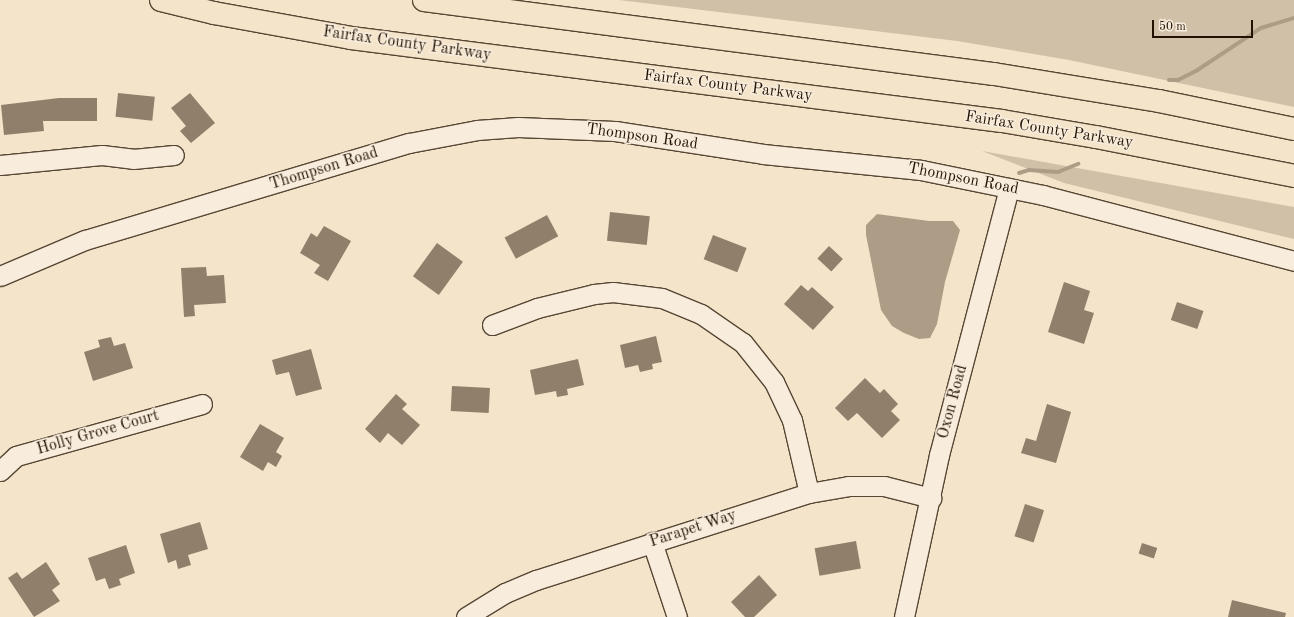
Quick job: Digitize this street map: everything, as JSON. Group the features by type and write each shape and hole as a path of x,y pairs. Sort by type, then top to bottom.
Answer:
{"highway":[{"name":"Fairfax County Parkway","path":"161,0 236,17 351,38 1002,121 1096,137 1294,176"},
{"path":"424,0 994,74 1159,102 1294,129"}],"street":[{"name":"Thompson Road","path":"0,276 46,255 137,223 202,206 410,143 477,130 565,127 615,131 764,154 921,170 1009,188 1294,261"},
{"path":"0,166 102,155 133,159 174,155"},
{"name":"Oxon Road","path":"904,617 931,498 939,455 1009,188"},
{"path":"492,325 537,308 594,294 613,292 662,298 701,314 743,343 774,382 792,420 809,493"},
{"name":"Holly Grove Court","path":"0,471 16,456 202,404"},
{"name":"Parapet Way","path":"466,617 505,593 536,580 809,493 848,486 884,486 931,498"},
{"path":"652,542 677,617"}],"shaded area":[{"path":"619,0 1294,0 1294,107 1069,60 957,41"},
{"path":"982,151 1294,207 1294,239 1064,183"},
{"path":"877,214 929,221 953,221 960,230 945,282 937,324 930,338 919,339 904,333 892,326 881,310 866,235 866,225"}],"building":[{"path":"118,93 155,97 152,121 115,117"},
{"path":"190,93 215,123 191,143 180,131 186,126 171,108"},
{"path":"59,98 97,98 97,121 43,121 44,131 4,135 1,105"},
{"path":"610,212 650,216 647,245 607,241"},
{"path":"547,215 558,236 516,259 505,238"},
{"path":"324,226 351,241 328,281 314,273 320,265 300,253 311,233 317,237"},
{"path":"713,235 747,248 737,272 704,259"},
{"path":"437,243 463,262 439,295 413,276"},
{"path":"829,246 843,259 831,271 817,258"},
{"path":"206,267 207,276 224,275 226,303 194,305 195,316 184,317 181,268"},
{"path":"1064,282 1090,291 1084,310 1094,313 1084,344 1048,332"},
{"path":"801,285 808,291 812,287 834,307 813,330 784,304"},
{"path":"1177,302 1203,311 1197,329 1171,320"},
{"path":"656,336 662,362 652,364 653,369 640,372 638,365 625,368 620,345"},
{"path":"111,337 114,346 125,343 133,368 93,381 84,352 100,347 98,340"},
{"path":"311,349 322,389 296,396 289,372 276,375 272,360"},
{"path":"578,359 584,385 567,389 568,395 557,397 556,391 535,395 530,370"},
{"path":"865,378 880,393 884,389 898,404 891,411 900,420 882,438 857,413 848,421 835,408"},
{"path":"452,386 490,388 489,413 451,411"},
{"path":"396,394 407,404 402,409 420,425 402,445 388,433 380,443 365,429"},
{"path":"1047,404 1071,412 1056,463 1021,453 1026,438 1036,441"},
{"path":"260,424 284,438 276,452 282,456 276,467 268,462 263,471 240,457"},
{"path":"1025,504 1044,510 1034,543 1014,536"},
{"path":"200,522 208,549 188,555 191,565 178,569 176,560 168,563 160,534"},
{"path":"856,541 861,569 820,576 815,548"},
{"path":"1142,543 1157,548 1154,558 1139,553"},
{"path":"126,545 135,573 119,579 121,585 109,589 105,578 96,581 88,558"},
{"path":"46,562 60,584 52,590 60,601 34,617 8,578 17,572 22,579"},
{"path":"759,575 777,595 754,617 745,617 731,602"},
{"path":"1232,600 1286,613 1285,617 1228,617"}],"waterway":[{"path":"1169,80 1178,80 1196,71 1261,28 1294,18"},
{"path":"1019,173 1029,170 1058,172 1078,164"}]}
